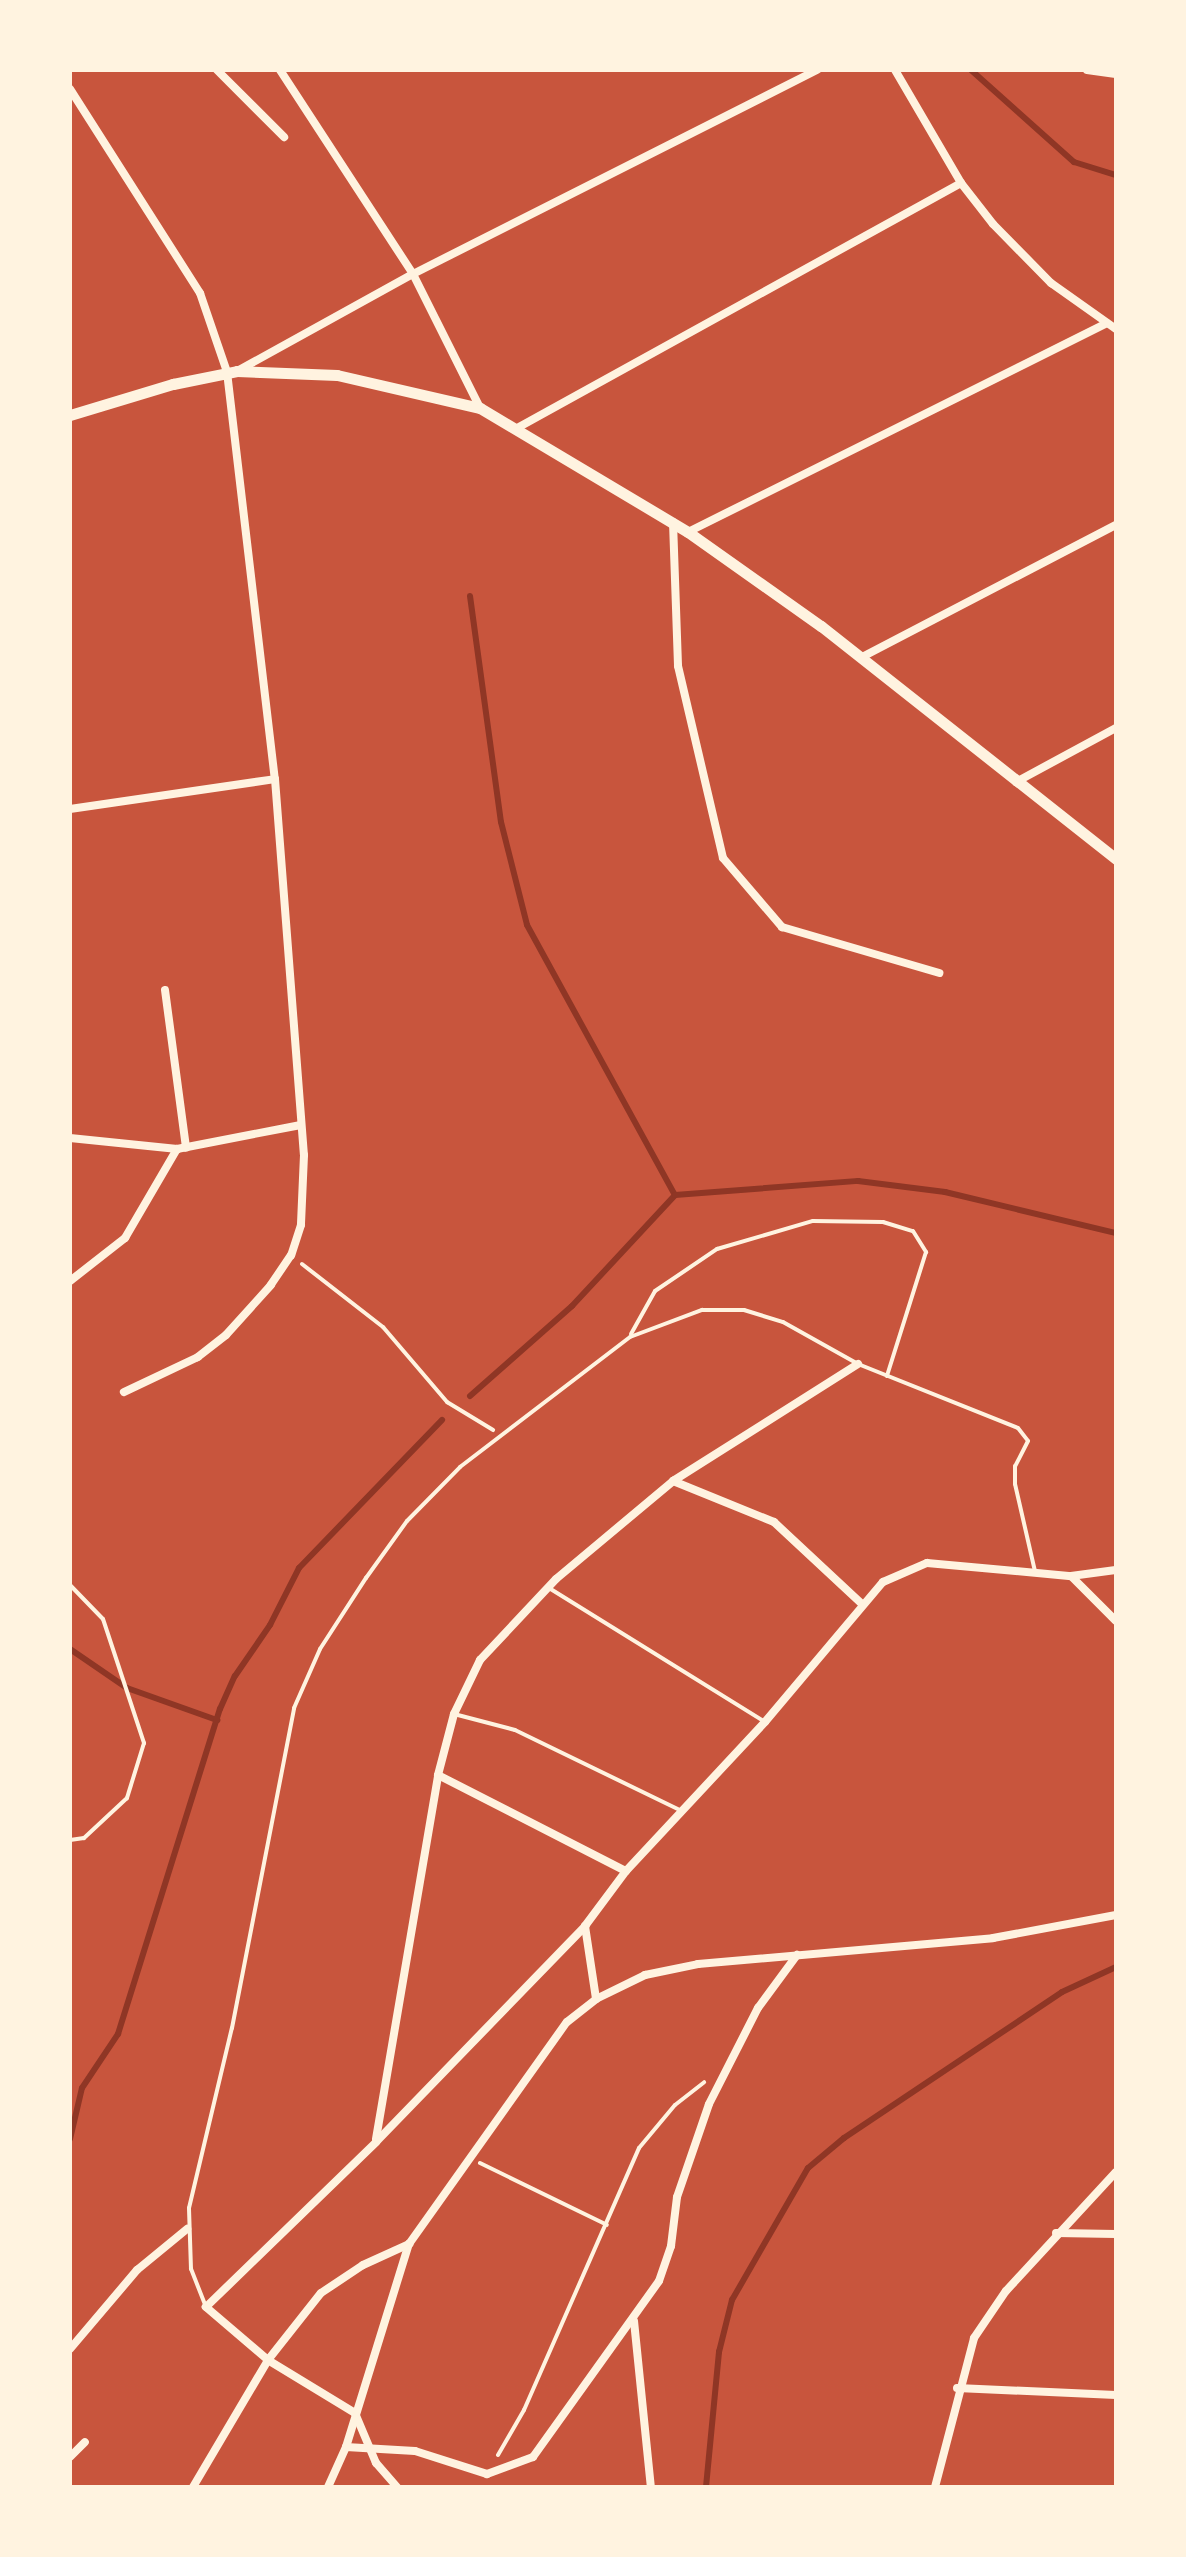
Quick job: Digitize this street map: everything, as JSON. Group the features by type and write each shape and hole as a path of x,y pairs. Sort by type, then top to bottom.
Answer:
{"street":[{"path":"217,70 284,137"},
{"path":"280,70 413,274 480,408"},
{"path":"70,415 232,372 413,274 817,70"},
{"path":"895,70 961,183 1051,283 1116,329"},
{"path":"1087,70 1116,74"},
{"path":"70,89 200,293 232,372 275,779 305,1192 291,1255 226,1335 198,1357 124,1392"},
{"path":"519,427 961,183"},
{"path":"688,532 1107,323"},
{"path":"232,372 337,375 480,408 519,427 673,522 864,656 1016,782 1116,859"},
{"path":"673,522 678,666 723,858 782,927 939,973"},
{"path":"864,656 1116,525"},
{"path":"1016,782 1116,728"},
{"path":"70,809 275,779"},
{"path":"70,1281 125,1238 182,1148 165,990"},
{"path":"70,1138 182,1148 301,1125"},
{"path":"376,2142 438,1775 454,1714 480,1660 547,1587 673,1481 858,1364"},
{"path":"673,1481 774,1522 861,1603"},
{"path":"397,2487 367,2447 355,2413 268,2360 206,2307 376,2142 585,1926 626,1871 765,1722 861,1603 883,1582 927,1563 1071,1576 1116,1570"},
{"path":"1071,1576 1116,1621"},
{"path":"438,1775 626,1871"},
{"path":"328,2487 346,2447 409,2244 467,2156 567,2022 596,1999 645,1975 698,1964 993,1938 1116,1915"},
{"path":"585,1926 596,1999"},
{"path":"346,2447 415,2451 487,2474 533,2457 634,2321 666,2265 677,2197 727,2062 797,1955"},
{"path":"935,2487 957,2388 974,2338 1056,2233 1116,2172"},
{"path":"70,2349 137,2270 187,2229"},
{"path":"1056,2233 1116,2234"},
{"path":"193,2487 268,2360 321,2293 363,2265 409,2244"},
{"path":"634,2321 651,2487"},
{"path":"957,2388 1116,2395"},
{"path":"70,2457 85,2442"}],"lane":[{"path":"630,1337 655,1291 717,1249 813,1221 883,1222 913,1231 926,1252 887,1376"},
{"path":"206,2307 191,2269 187,2229 232,2028 280,1763 294,1708 320,1649 407,1521 501,1435 630,1337 702,1310 725,1307 783,1322 858,1364 1025,1434 1027,1448 1015,1466 1015,1484 1035,1571"},
{"path":"547,1587 765,1722"},
{"path":"454,1714 515,1730 682,1811"}],"path":[{"path":"291,1255 383,1327 447,1402 501,1435"},
{"path":"70,1585 103,1619 144,1743 127,1798 84,1838 70,1840"},
{"path":"487,2474 524,2410 639,2148 675,2105 727,2062"},
{"path":"467,2156 607,2225"}],"waterway":[{"path":"971,70 1074,162 1116,175"},
{"path":"470,596 501,822 527,925 675,1195"},
{"path":"470,1396 572,1306 675,1195 858,1181 945,1192 1116,1233"},
{"path":"70,2139 82,2088 118,2034 220,1709 235,1676 270,1625 299,1568 442,1420"},
{"path":"70,1649 127,1688 217,1720"},
{"path":"706,2487 719,2352 732,2300 808,2168 844,2138 1062,1992 1116,1967"}]}
